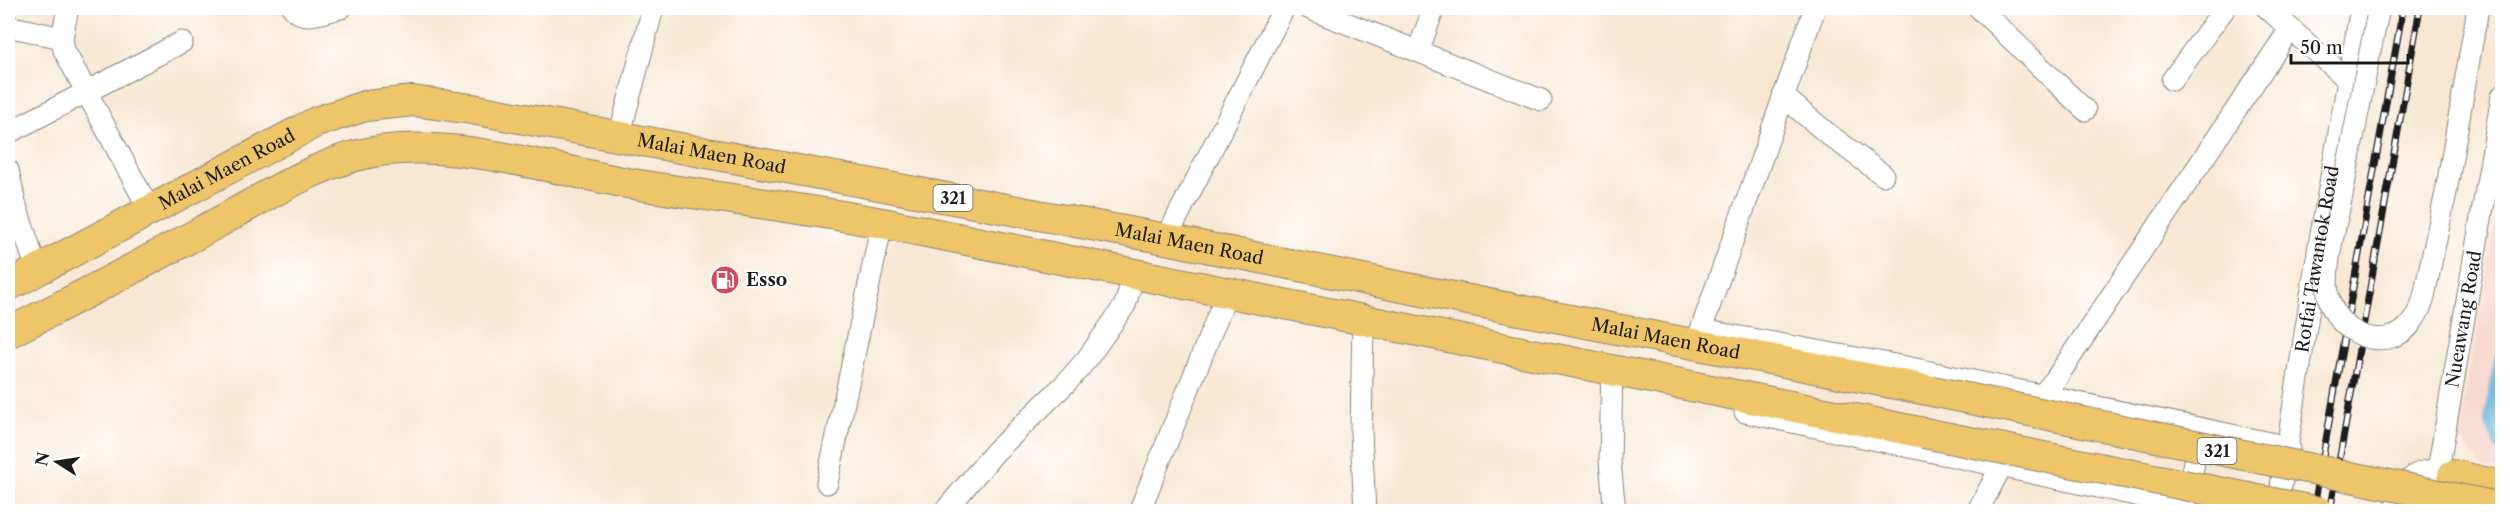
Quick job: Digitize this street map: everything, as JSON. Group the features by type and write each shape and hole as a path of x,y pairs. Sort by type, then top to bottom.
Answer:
{"highway":[{"name":"Malai Maen Road","path":"8,286 316,122 365,106 413,101 472,109 1698,338 1932,391 2502,508"},
{"name":"321","path":"8,333 92,292 309,173 356,156 405,149 465,152 638,185 796,207 882,223 2319,512"},
{"path":"2445,472 2502,486"}],"street":[{"path":"68,8 62,38 64,50 149,209"},
{"path":"293,8 302,16 341,8"},
{"path":"620,137 653,8"},
{"path":"1166,239 1284,8"},
{"path":"1308,8 1541,100"},
{"path":"1418,51 1434,8"},
{"path":"1815,8 1698,338 2042,395 2289,447"},
{"path":"1979,8 2085,110"},
{"path":"2172,80 2224,8"},
{"path":"2267,8 2347,79"},
{"name":"Rotfai Tawantok Road","path":"2277,512 2318,251 2361,8"},
{"path":"2379,8 2334,233 2327,282 2332,307 2348,329 2358,334 2385,339 2406,330 2417,316 2423,301 2446,192 2478,8"},
{"path":"8,26 62,38"},
{"path":"2042,395 2068,361 2290,29"},
{"path":"8,133 182,42"},
{"path":"1783,96 1828,134 1883,175"},
{"name":"Nueawang Road","path":"2445,472 2502,96"},
{"path":"8,170 15,202 37,270"},
{"path":"827,483 882,223"},
{"path":"944,512 996,452 1067,382 1100,343 1125,305 1134,274"},
{"path":"1139,512 1227,292"},
{"path":"1363,319 1361,432 1365,512"},
{"path":"1615,512 1610,462 1619,371 1644,385 1706,403 2183,508 2216,512"},
{"path":"2183,508 2196,453 2215,431"},
{"path":"1977,512 2001,467"},
{"path":"2396,505 2403,486 2412,477 2424,471 2445,472 2467,490 2471,512"}],"shaded area":[{"path":"2502,188 2502,471 2483,468 2458,436"}],"waterway":[{"path":"2502,361 2492,420 2502,445"}],"railway":[{"path":"2313,512 2403,8"},
{"path":"2330,512 2420,8"}],"place":[{"name":"Esso","path":"725,280"}]}
